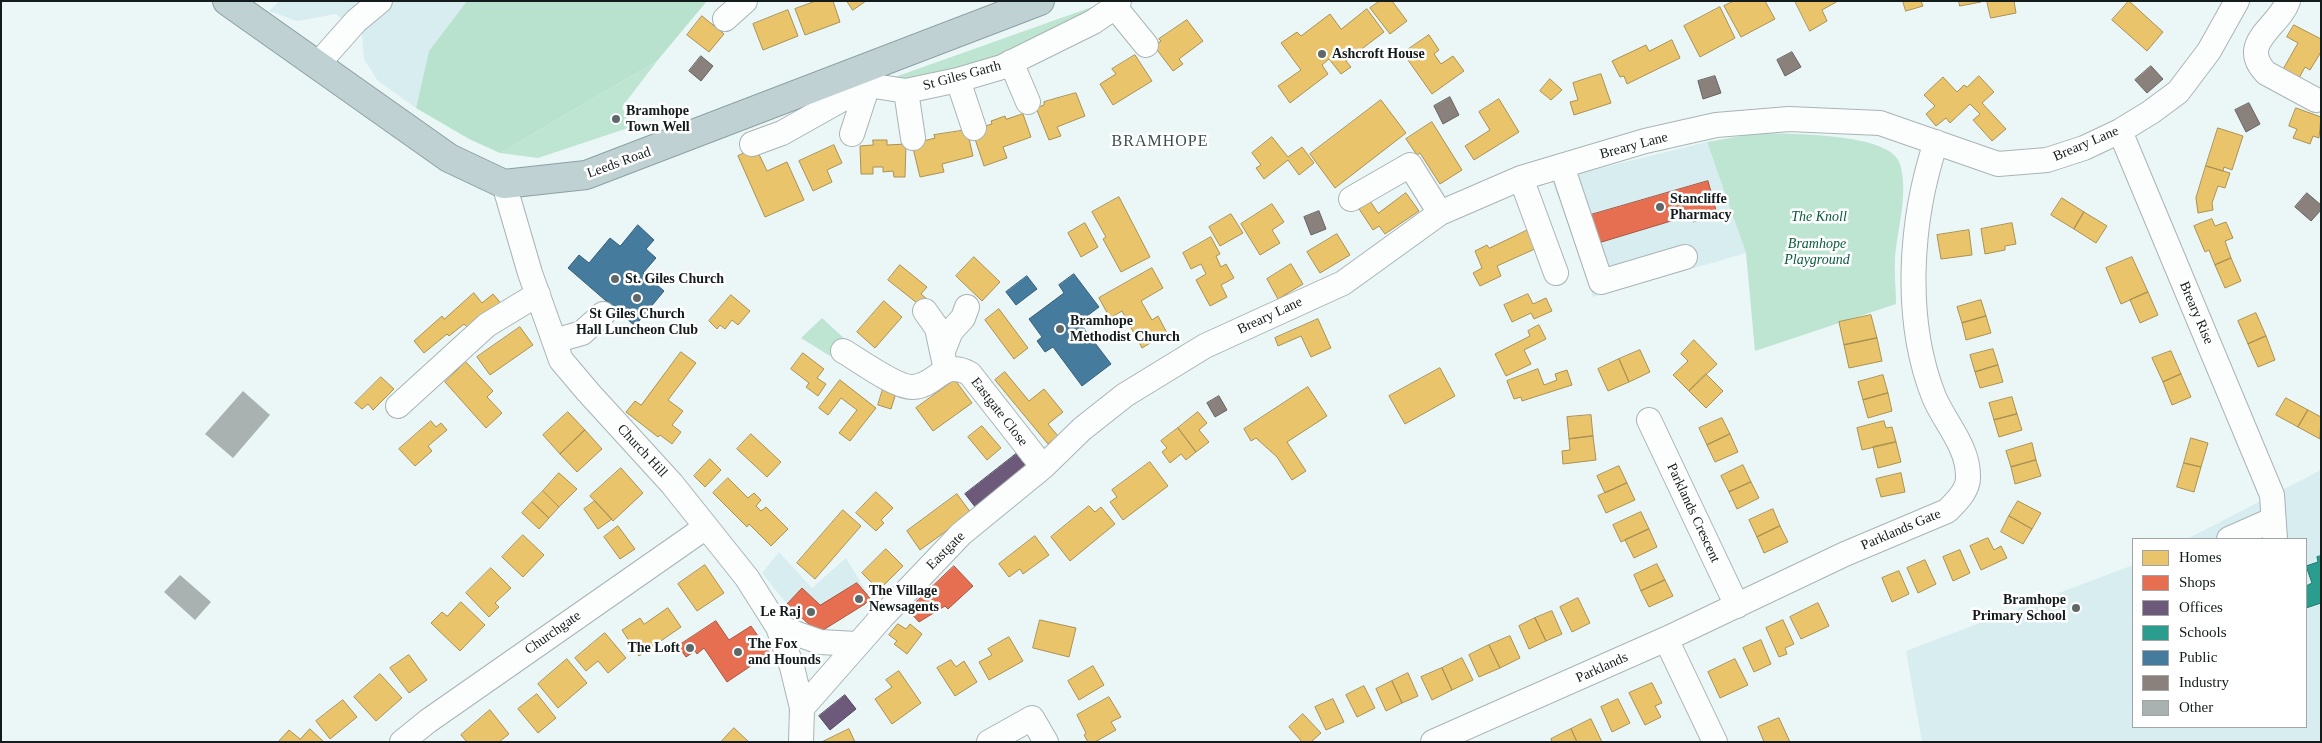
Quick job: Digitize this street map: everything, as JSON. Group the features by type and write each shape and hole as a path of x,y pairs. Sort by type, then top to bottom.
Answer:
{"highway":[{"path":"227,1 449,158 504,184"},
{"name":"Leeds Road","path":"504,184 586,176 861,80 1040,1"}],"street":[{"path":"317,65 356,21 380,1"},
{"path":"726,19 745,1"},
{"name":"Breary Lane","path":"1043,467 1082,429 1125,395 1205,346 1343,283 1440,213 1521,178 1645,141 1716,125 1789,119 1880,124 1998,164 2047,160 2084,148 2120,130 2151,112 2178,92 2210,51 2237,1"},
{"path":"2288,1 2258,41 2257,58 2266,73 2316,100"},
{"path":"1117,4 1146,44"},
{"name":"St Giles Garth","path":"861,80 906,91 958,80 1011,62 1093,22 1117,4"},
{"path":"1011,62 1028,102"},
{"path":"852,134 861,80"},
{"path":"752,144 789,128 855,92 861,80"},
{"path":"958,80 974,128"},
{"path":"906,91 913,138"},
{"name":"Breary Rise","path":"2120,130 2272,495 2274,530"},
{"name":"Parklands Gate","path":"1666,639 1845,554 1947,511 1960,498 1969,478 1965,454 1934,397 1914,317 1917,225 1925,173 1936,142"},
{"path":"1351,199 1410,165 1440,213"},
{"path":"1562,166 1601,282 1685,258"},
{"path":"1521,178 1556,273"},
{"name":"Church Hill","path":"504,184 538,294 561,360 672,484 747,578 778,628 792,667 802,708 799,740"},
{"path":"398,406 487,324 538,294"},
{"path":"844,351 898,383 912,387 924,384 944,361 951,331 963,318 967,307"},
{"path":"925,311 937,328 944,361"},
{"path":"554,341 582,333 603,314"},
{"name":"Eastgate Close","path":"944,361 970,374 1043,467"},
{"name":"Parklands Crescent","path":"1649,420 1737,606"},
{"name":"Eastgate","path":"802,708 858,644 961,534 1043,467"},
{"name":"Churchgate","path":"402,742 428,721 706,526"},
{"path":"2234,538 2274,530"},
{"path":"778,628 820,642 858,644"},
{"path":"1666,639 1715,742"},
{"name":"Parklands","path":"1433,742 1666,639"},
{"path":"989,742 1032,718 1046,742"}],"shaded area":[{"path":"279,1 467,1 429,51 416,108 377,80 364,59 362,34 336,14 297,21 269,11"},
{"path":"1707,142 1746,253 1593,297 1552,180"},
{"name":"Bramhope Primary School","path":"2321,470 2321,742 1922,742 1906,651 2132,565 2132,728 2307,728 2307,538 2189,538"},
{"path":"779,552 812,588 846,558 870,598 865,604 814,629 787,604 762,573"}],"green space":[{"path":"467,1 707,1 657,61 500,153 469,139 416,108 429,51"},
{"path":"1106,2 1002,56 924,78 900,82 895,77"},
{"path":"657,61 622,107 631,127 538,158 500,153"},
{"name":"The Knoll","path":"1758,133 1813,135 1858,140 1878,146 1892,154 1900,164 1903,187 1902,212 1895,259 1896,304 1755,351 1746,253 1707,142"},
{"path":"822,318 846,340 830,356 801,338"}],"building: Homes":[{"path":"816,1 833,1 840,22 805,35 795,9"},
{"path":"847,1 866,1 853,10"},
{"path":"1380,1 1392,1 1407,21 1390,34 1370,8"},
{"path":"1734,1 1765,1 1775,19 1741,37 1724,6"},
{"path":"1795,1 1838,1 1822,10 1827,21 1810,31"},
{"path":"1903,1 1921,1 1923,6 1906,11"},
{"path":"1959,1 1981,1 1981,2 1960,6"},
{"path":"1987,1 2014,1 2016,13 1991,18"},
{"path":"2129,1 2163,32 2147,51 2112,20"},
{"path":"1720,7 1735,38 1700,57 1684,26"},
{"name":"Ashcroft House","path":"1367,9 1384,32 1346,61 1351,67 1341,74 1329,59 1322,65 1328,74 1290,103 1278,86 1301,70 1281,43 1297,32 1301,36 1330,14 1341,29"},
{"path":"788,10 798,36 763,50 753,24"},
{"path":"702,16 724,34 709,52 687,35"},
{"path":"1187,20 1203,41 1179,59 1183,64 1173,71 1154,46 1161,41 1159,39"},
{"path":"2294,25 2321,39 2321,52 2310,70 2305,67 2298,80 2282,71 2298,43 2287,37"},
{"path":"1429,35 1439,50 1434,54 1441,64 1453,56 1464,71 1432,94 1403,53"},
{"path":"1672,40 1680,58 1627,84 1624,76 1620,77 1612,61 1646,45 1649,51"},
{"path":"1135,55 1152,81 1113,105 1100,84 1116,74 1112,69"},
{"path":"1601,74 1611,103 1574,115 1570,102 1578,100 1573,83"},
{"path":"1979,76 1994,92 1982,103 2006,129 1992,141 1973,120 1980,114 1970,104 1950,123 1946,118 1936,126 1926,114 1935,106 1924,95 1943,77 1957,92 1964,85 1967,87"},
{"path":"1550,79 1562,90 1551,100 1540,91"},
{"path":"1076,93 1085,116 1057,127 1061,136 1049,140 1036,108 1044,105 1044,102"},
{"path":"1499,99 1519,132 1474,160 1465,146 1490,130 1479,112"},
{"path":"1381,100 1406,133 1335,188 1310,154"},
{"path":"2296,108 2321,117 2319,138 2313,136 2310,144 2293,138 2297,129 2289,126"},
{"path":"1023,114 1031,137 1003,147 1007,158 984,166 972,130 992,124 991,121 1005,116 1006,119"},
{"path":"1432,122 1462,170 1440,184 1420,153 1417,155 1406,139"},
{"path":"2218,128 2243,136 2232,170 2224,167 2223,171 2206,166"},
{"path":"967,130 973,156 942,164 944,172 920,177 912,144 935,138 934,135"},
{"path":"1272,137 1288,157 1302,147 1314,163 1299,175 1288,160 1264,179 1256,168 1261,165 1252,153"},
{"path":"873,140 887,140 887,145 906,144 905,177 894,177 893,171 883,172 883,167 873,167 873,174 861,174 860,146 873,145"},
{"path":"834,145 842,163 827,170 832,182 813,191 799,161"},
{"path":"756,148 767,171 787,162 804,200 765,217 738,156"},
{"path":"2206,166 2230,173 2225,188 2218,186 2212,203 2213,210 2198,213 2196,198"},
{"path":"1406,193 1419,211 1385,234 1379,226 1373,230 1359,209 1370,201 1378,213"},
{"path":"1119,197 1150,257 1121,272 1103,239 1106,237 1092,212"},
{"path":"2062,198 2084,212 2074,229 2051,215"},
{"path":"1272,204 1284,222 1272,230 1280,243 1260,255 1241,224"},
{"path":"2084,212 2107,226 2096,243 2074,229"},
{"path":"1231,214 1243,233 1220,246 1209,227"},
{"path":"2212,219 2215,226 2226,222 2233,238 2225,241 2231,258 2215,265 2209,250 2205,252 2194,226"},
{"path":"1085,223 1098,247 1081,257 1068,233"},
{"path":"2012,223 2016,244 2005,246 2005,250 1985,254 1981,229"},
{"path":"1528,230 1537,248 1497,266 1501,276 1480,286 1473,273 1482,268 1475,251 1487,245 1489,248"},
{"path":"1969,230 1972,255 1941,259 1937,235"},
{"path":"1337,234 1350,255 1320,273 1307,252"},
{"path":"1211,237 1220,254 1216,256 1221,267 1226,264 1234,278 1221,285 1227,297 1210,306 1196,280 1206,274 1201,264 1191,269 1183,253"},
{"path":"974,257 1000,282 982,301 956,276"},
{"path":"2132,257 2148,292 2121,304 2106,268"},
{"path":"2231,258 2241,281 2225,288 2215,265"},
{"path":"1291,264 1303,284 1278,299 1267,279"},
{"path":"900,265 927,287 921,294 928,300 922,307 888,280"},
{"path":"1152,268 1163,288 1141,301 1152,320 1158,316 1167,333 1142,348 1122,311 1110,318 1099,298"},
{"path":"2148,292 2158,315 2140,323 2130,300"},
{"path":"474,293 482,303 493,294 504,307 471,331 464,324 449,336 447,334 424,353 414,341 442,316 444,319"},
{"path":"1528,294 1533,304 1546,298 1552,311 1534,319 1531,313 1512,322 1504,305"},
{"path":"731,295 750,311 738,325 732,320 725,329 720,325 717,329 709,321"},
{"path":"1981,300 1986,316 1962,323 1957,307"},
{"path":"884,301 902,317 875,348 857,332"},
{"path":"999,309 1028,348 1014,359 985,320"},
{"path":"2256,313 2266,336 2248,344 2238,321"},
{"path":"1871,315 1877,338 1844,345 1839,322"},
{"path":"1986,316 1991,333 1966,340 1962,323"},
{"path":"1318,319 1331,348 1311,357 1301,336 1278,346 1275,338"},
{"path":"1539,325 1546,339 1524,350 1531,364 1506,376 1495,354 1530,336 1528,331"},
{"path":"520,327 533,345 490,375 477,357"},
{"path":"2266,336 2275,360 2258,367 2248,344"},
{"path":"1877,338 1882,361 1849,368 1844,345"},
{"path":"1694,340 1717,364 1689,391 1673,375 1688,361 1681,354"},
{"path":"1993,349 1998,365 1975,372 1970,355"},
{"path":"1640,350 1650,372 1629,382 1619,359"},
{"path":"2171,351 2181,374 2163,382 2152,358"},
{"path":"681,352 696,363 668,400 683,411 672,425 681,432 672,444 660,435 658,437 626,412 635,401 641,405"},
{"path":"803,353 824,369 817,378 826,384 818,396 806,387 809,383 791,369"},
{"path":"1619,359 1629,382 1608,391 1598,369"},
{"path":"466,362 493,391 487,397 502,413 486,428 445,382"},
{"path":"1998,365 2003,382 1980,388 1975,372"},
{"path":"1440,368 1455,396 1405,424 1389,396"},
{"path":"1538,369 1544,385 1557,380 1555,374 1567,370 1572,385 1522,401 1521,397 1514,399 1507,381"},
{"path":"1005,372 1029,401 1044,389 1063,412 1048,424 1058,436 1048,444 995,380"},
{"path":"1706,374 1723,391 1706,408 1689,391"},
{"path":"2181,374 2191,397 2172,405 2163,382"},
{"path":"1883,375 1888,393 1863,400 1858,382"},
{"path":"381,377 394,389 373,410 368,404 362,409 355,403"},
{"path":"840,380 876,408 850,441 839,433 857,410 841,398 828,415 819,408"},
{"path":"955,380 972,403 933,431 916,408"},
{"path":"1308,387 1327,416 1287,442 1306,471 1292,480 1277,457 1256,438 1251,441 1244,429"},
{"path":"883,389 896,393 891,409 878,405"},
{"path":"1888,393 1892,411 1868,418 1863,400"},
{"path":"2012,397 2017,414 1994,420 1989,403"},
{"path":"2286,398 2308,410 2298,427 2276,415"},
{"path":"2308,410 2321,417 2320,439 2298,427"},
{"path":"568,412 585,430 560,454 543,435"},
{"path":"1198,412 1207,423 1199,430 1209,442 1196,452 1178,428"},
{"path":"2017,414 2022,430 1999,437 1994,420"},
{"path":"1591,415 1593,436 1569,439 1567,417"},
{"path":"1722,418 1730,434 1707,445 1699,428"},
{"path":"431,421 436,427 441,423 447,430 428,446 432,451 415,466 399,449"},
{"path":"1884,421 1886,428 1892,427 1896,442 1862,450 1857,428"},
{"path":"982,426 1001,448 987,460 968,437"},
{"path":"1178,428 1196,452 1186,460 1181,454 1170,463 1162,452 1167,448 1161,441"},
{"path":"585,430 602,449 577,472 560,454"},
{"path":"751,434 781,462 767,477 737,449"},
{"path":"1730,434 1738,452 1715,462 1707,445"},
{"path":"1593,436 1596,460 1563,464 1562,451 1570,450 1569,439"},
{"path":"2191,438 2208,443 2201,467 2184,463"},
{"path":"1896,442 1901,462 1878,468 1873,447"},
{"path":"2032,443 2036,460 2011,467 2006,451"},
{"path":"710,459 721,470 705,487 694,476"},
{"path":"2036,460 2041,476 2015,484 2011,467"},
{"path":"1150,462 1168,486 1123,520 1110,502 1117,497 1112,490"},
{"path":"2184,463 2201,467 2194,492 2177,487"},
{"path":"1743,465 1751,482 1729,492 1721,476"},
{"path":"1619,466 1627,483 1605,493 1597,476"},
{"path":"621,468 643,493 613,521 590,496"},
{"path":"559,473 577,489 559,507 543,491"},
{"path":"1901,473 1905,492 1881,497 1876,479"},
{"path":"728,478 748,498 754,493 761,500 756,506 761,511 766,507 788,529 771,546 749,524 747,527 713,493"},
{"path":"1751,482 1759,498 1737,509 1729,492"},
{"path":"1627,483 1635,500 1606,513 1598,496"},
{"path":"543,491 559,507 549,518 532,502"},
{"path":"876,492 893,508 881,520 884,523 876,531 856,513"},
{"path":"957,494 971,513 920,550 907,531"},
{"path":"595,501 612,519 598,529 584,509"},
{"path":"2018,501 2041,513 2032,529 2009,516"},
{"path":"532,502 549,518 539,529 522,513"},
{"path":"1089,506 1095,512 1101,507 1115,524 1070,561 1051,537"},
{"path":"1773,509 1780,526 1757,537 1749,520"},
{"path":"843,510 861,526 815,579 797,563"},
{"path":"1641,512 1649,529 1621,542 1613,525"},
{"path":"2009,516 2032,529 2023,544 2001,532"},
{"path":"618,526 635,549 620,559 604,537"},
{"path":"1780,526 1788,542 1764,553 1757,537"},
{"path":"1649,529 1657,547 1634,558 1625,540"},
{"path":"523,535 544,555 523,577 502,557"},
{"path":"1035,536 1049,555 1023,574 1020,569 1009,577 999,564"},
{"path":"1988,538 1994,550 2001,546 2007,558 1981,570 1970,546"},
{"path":"886,549 903,566 879,590 862,573"},
{"path":"1960,550 1970,573 1953,581 1943,557"},
{"path":"1925,560 1936,584 1918,593 1907,568"},
{"path":"1657,564 1665,580 1641,591 1634,575"},
{"path":"705,565 724,593 697,611 678,584"},
{"path":"491,568 511,588 495,603 499,607 489,617 466,593"},
{"path":"1899,571 1909,594 1892,602 1882,578"},
{"path":"1665,580 1673,596 1649,607 1641,591"},
{"path":"1578,598 1590,623 1572,632 1560,607"},
{"path":"461,602 485,625 460,651 431,623 442,612 447,616"},
{"path":"1818,603 1829,626 1801,639 1790,617"},
{"path":"668,608 681,627 639,656 622,630 640,618 644,624"},
{"path":"1552,611 1562,634 1546,641 1535,618"},
{"path":"1535,618 1546,641 1529,649 1519,626"},
{"path":"1040,620 1076,628 1069,657 1033,648"},
{"path":"1783,620 1794,644 1785,648 1787,654 1779,657 1766,628"},
{"path":"898,624 906,629 910,624 922,634 907,654 894,644 897,641 889,635"},
{"path":"605,633 626,658 608,673 598,661 586,671 575,658"},
{"path":"1510,636 1520,658 1500,668 1489,645"},
{"path":"1009,637 1023,661 989,680 979,662 992,655 988,649"},
{"path":"1761,640 1771,664 1754,672 1743,648"},
{"path":"1489,645 1500,668 1479,677 1469,655"},
{"path":"409,655 427,680 409,693 390,668"},
{"path":"1462,658 1473,680 1452,690 1442,668"},
{"path":"567,659 587,683 558,708 538,684"},
{"path":"1735,659 1748,685 1720,698 1708,672"},
{"path":"951,660 956,667 964,661 977,682 955,696 937,668"},
{"path":"1093,666 1104,685 1079,700 1068,681"},
{"path":"1442,668 1452,690 1432,700 1421,677"},
{"path":"899,671 921,703 892,724 875,699 892,687 886,680"},
{"path":"1408,673 1418,696 1402,703 1392,681"},
{"path":"380,674 402,698 376,721 354,697"},
{"path":"1392,681 1402,703 1386,711 1376,689"},
{"path":"1652,683 1662,703 1655,706 1661,717 1645,725 1629,693"},
{"path":"1364,686 1375,708 1357,717 1346,695"},
{"path":"537,694 556,718 538,733 518,709"},
{"path":"1109,697 1121,717 1111,722 1116,730 1095,742 1088,742 1084,735 1086,733 1077,715"},
{"path":"1333,699 1344,722 1326,730 1315,707"},
{"path":"1618,699 1630,723 1612,732 1601,707"},
{"path":"343,700 357,717 330,739 316,721"},
{"path":"490,710 509,734 499,742 467,742 461,735"},
{"path":"1303,714 1321,733 1311,742 1302,742 1289,727"},
{"path":"1779,718 1790,742 1764,742 1758,727"},
{"path":"1591,719 1602,742 1577,742 1571,729"},
{"path":"734,728 749,742 721,742"},
{"path":"310,729 324,742 278,742 289,730 300,739"},
{"path":"849,729 855,742 822,742"},
{"path":"1571,729 1577,742 1552,742 1551,739"}],"building: Shops":[{"path":"1708,181 1717,214 1693,222 1691,215 1595,244 1587,216"},
{"path":"954,566 973,586 948,609 945,606 919,622 908,610"},
{"path":"857,583 870,598 865,604 820,632 814,629 787,604 802,588 820,605"},
{"name":"The Fox and Hounds","path":"716,621 729,640 751,626 770,653 727,682 704,648 697,654 695,651 686,657 678,646"}],"building: Offices":[{"path":"1016,454 1027,468 976,508 965,494"},
{"path":"845,695 856,709 830,730 819,716"}],"building: Schools":[{"path":"2321,556 2321,603 2307,608 2307,586 2312,583 2307,566 2318,562 2317,557"}],"building: Public":[{"name":"St. Giles Church","path":"638,225 654,240 646,249 656,258 643,273 664,291 635,326 568,268 579,255 589,263 610,238 620,246"},
{"name":"Bramhope Methodist Church","path":"1074,274 1099,307 1079,322 1111,364 1082,386 1053,347 1045,352 1037,341 1042,337 1029,319 1064,293 1059,285"},
{"path":"1027,276 1037,289 1016,305 1006,292"}],"building: Industry":[{"path":"1792,52 1801,67 1785,76 1777,60"},
{"path":"701,56 713,66 701,81 689,71"},
{"path":"2151,66 2163,79 2147,93 2135,80"},
{"path":"1715,76 1721,93 1703,99 1698,81"},
{"path":"1450,97 1459,115 1443,124 1434,106"},
{"path":"2249,103 2260,124 2246,132 2235,110"},
{"path":"2307,193 2321,205 2321,210 2311,221 2295,207"},
{"path":"1319,211 1326,229 1311,235 1304,217"},
{"path":"1219,396 1227,410 1215,417 1207,403"}],"building: Other":[{"path":"243,391 270,415 233,458 205,434"},
{"path":"180,575 211,602 195,620 164,592"}],"place":[{"name":"Ashcroft House","path":"1322,54"},
{"name":"Bramhope Town Well","path":"616,119"},
{"name":"Stancliffe Pharmacy","path":"1660,207"},
{"name":"St. Giles Church","path":"615,279"},
{"name":"St Giles Church Hall Luncheon Club","path":"637,298"},
{"name":"Bramhope Methodist Church","path":"1060,329"},
{"name":"The Village Newsagents","path":"859,599"},
{"name":"Bramhope Primary School","path":"2076,608"},
{"name":"Le Raj","path":"811,612"},
{"name":"The Loft","path":"690,648"},
{"name":"The Fox and Hounds","path":"738,652"}],"district":[{"name":"BRAMHOPE","path":"1160,142"}],"park label":[{"name":"Bramhope Playground","path":"1817,252"}]}
